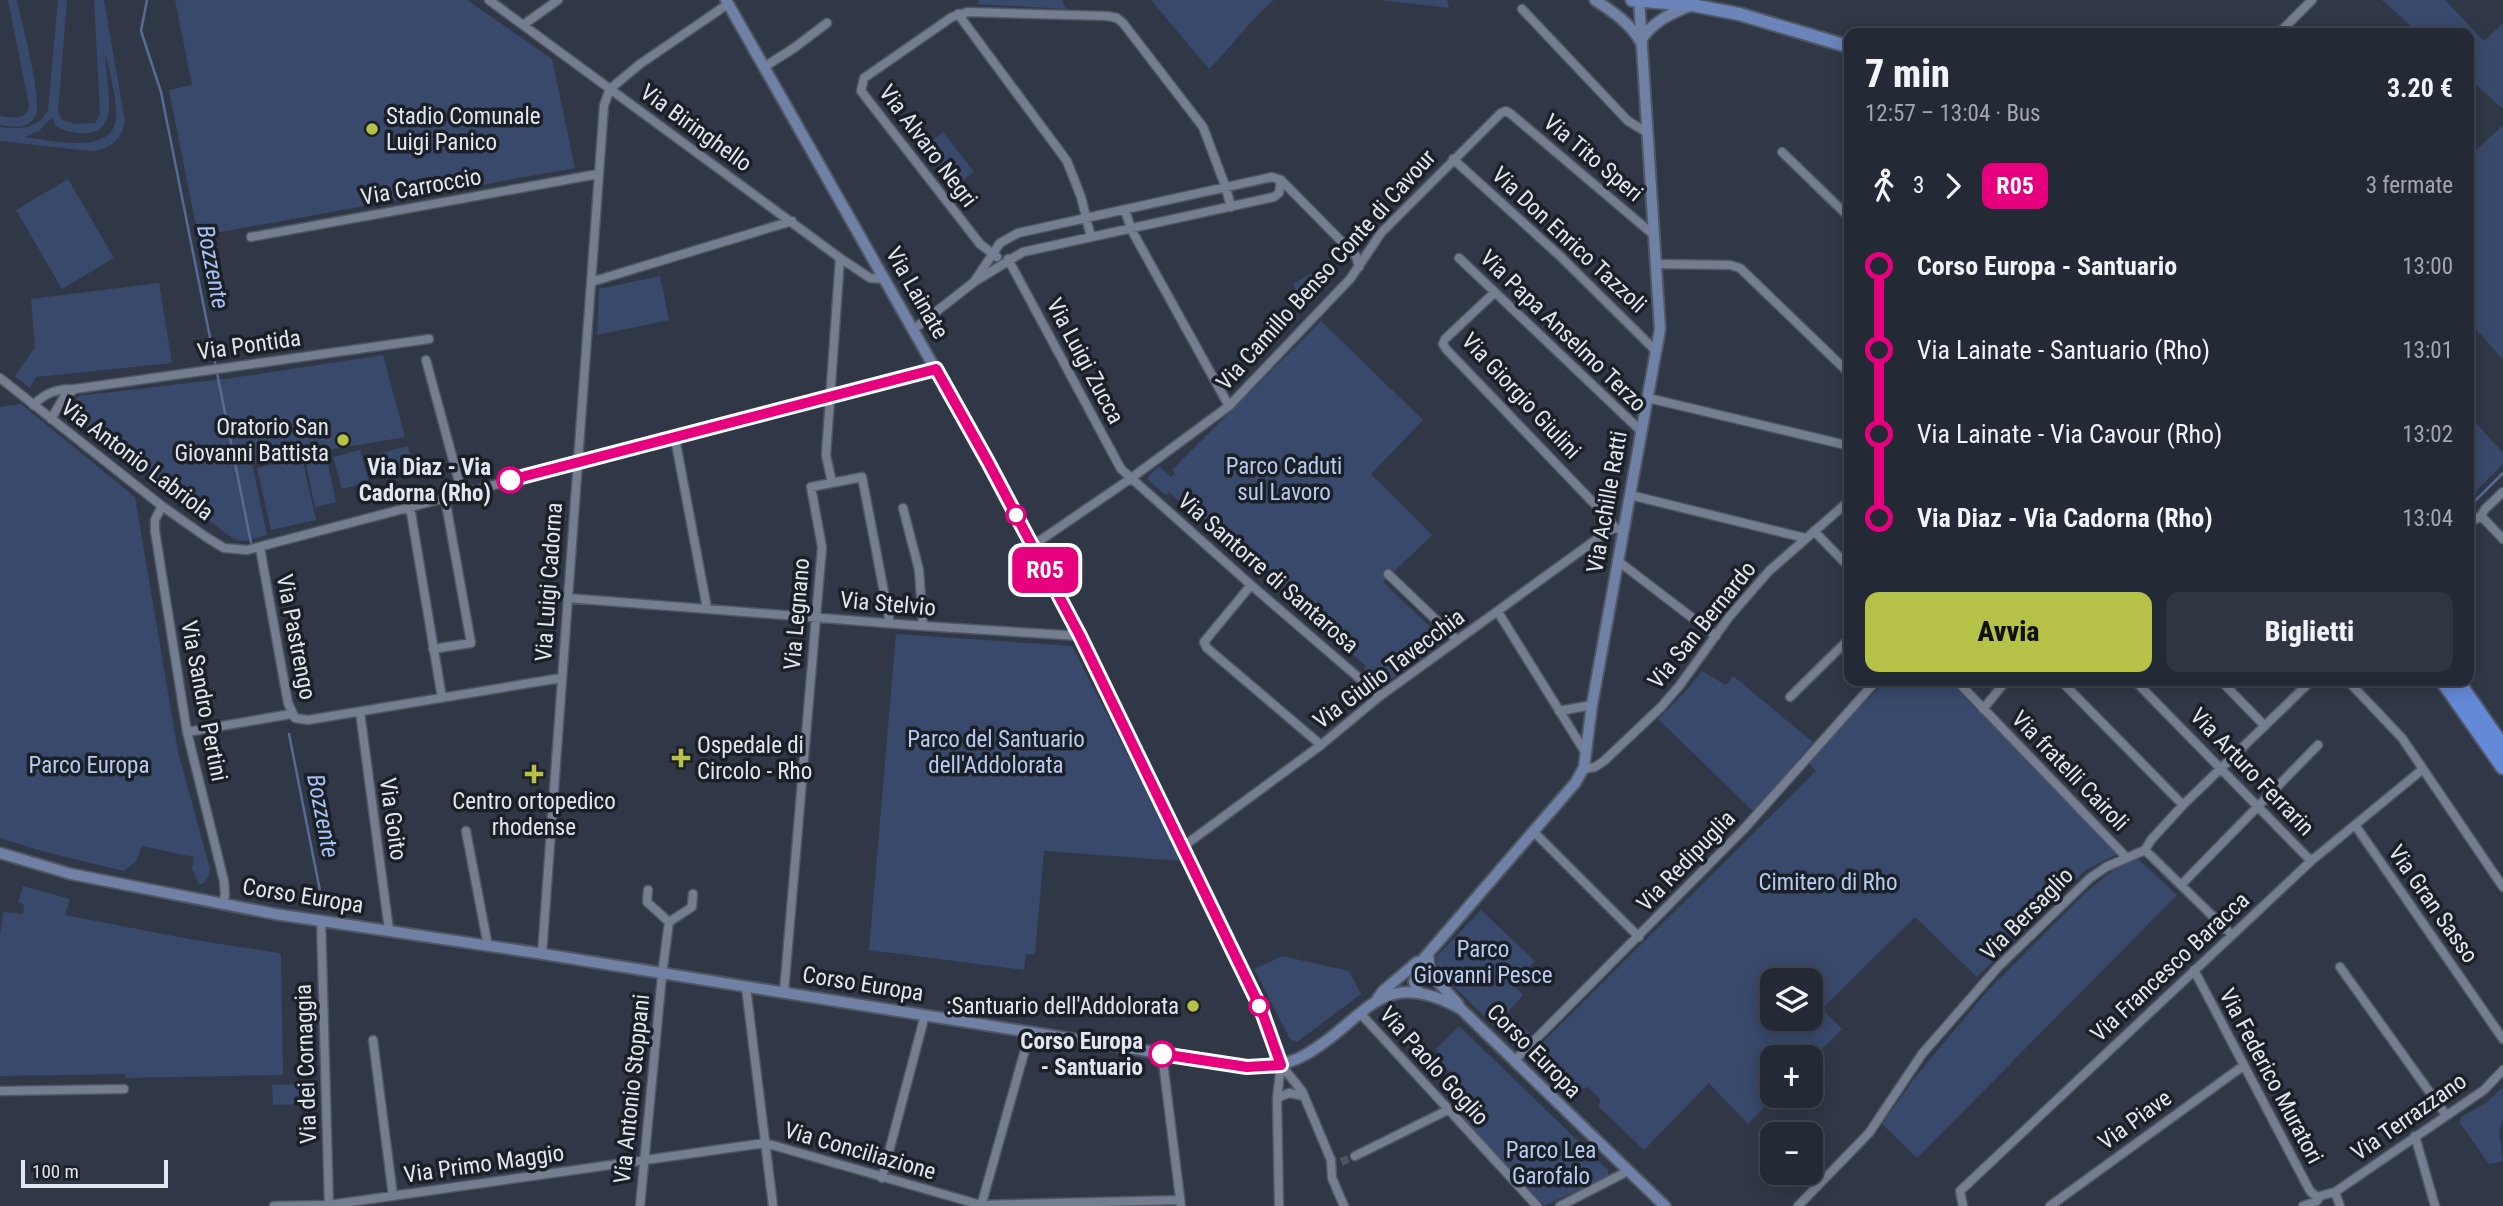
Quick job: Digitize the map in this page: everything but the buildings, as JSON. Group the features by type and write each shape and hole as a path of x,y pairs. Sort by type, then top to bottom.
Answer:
{"highway":[{"path":"2446,686 2503,767"},
{"path":"2460,686 2503,747"}],"main road":[{"path":"1632,0 1688,3 1764,20 1844,45"}],"street":[{"name":"Via Biringhello","path":"489,0 840,258 870,278 884,279"},
{"path":"523,25 558,0"},
{"path":"1595,0 1629,26 1640,41 1654,24 1688,3"},
{"name":"Via Achille Ratti","path":"1376,1001 1383,991 1428,954 1576,782 1583,769 1618,561 1619,529 1630,495 1657,351 1660,316 1639,0"},
{"path":"2284,28 2312,0"},
{"path":"610,89 640,64 727,2"},
{"name":"Via Lainate","path":"727,2 914,329 1080,636 1261,1009 1281,1065"},
{"path":"1522,9 1628,121 1648,133"},
{"path":"1091,237 1067,161 958,14 968,12 1117,18 1124,23 1203,127 1231,207"},
{"name":"Via Alvaro Negri","path":"958,14 864,78 861,91 980,244 993,254"},
{"path":"764,67 827,23"},
{"name":"Via Luigi Cadorna","path":"542,954 598,174 604,105 610,89"},
{"name":"Via Camillo Benso Conte di Cavour","path":"1032,546 1130,479 1229,405 1350,279 1381,233 1453,159 1506,111"},
{"name":"Via Tito Speri","path":"1506,111 1655,236"},
{"path":"1783,152 1844,212"},
{"name":"Via Don Enrico Tazzoli","path":"1453,159 1560,256 1657,351"},
{"name":"Via Carroccio","path":"251,237 598,174"},
{"path":"974,282 1000,243 1018,233 1272,177 1281,180 1356,256 1359,267"},
{"path":"914,329 974,282 1023,252 1274,197 1279,193 1281,180"},
{"path":"1125,210 1131,229 1229,405"},
{"path":"591,282 792,221"},
{"path":"1000,243 1000,251 1008,259"},
{"path":"993,254 1008,259"},
{"path":"832,483 826,455 840,258"},
{"name":"Via Papa Anselmo Terzo","path":"1459,258 1642,432"},
{"name":"Via Luigi Zucca","path":"1008,259 1121,469 1130,479"},
{"path":"1656,264 1730,264 1740,268 1844,368"},
{"name":"Via Giorgio Giulini","path":"1494,293 1443,344 1619,529"},
{"name":"Via Pontida","path":"33,405 51,391 429,339"},
{"path":"426,360 462,493"},
{"name":"Via Antonio Labriola","path":"0,377 162,506 224,548 247,550 936,369"},
{"path":"51,419 64,397 75,389"},
{"path":"1648,398 1844,445"},
{"path":"675,438 707,608"},
{"name":"Via Legnano","path":"783,992 822,547 811,487 862,477 890,623"},
{"name":"Via Santorre di Santarosa","path":"1130,479 1380,696"},
{"path":"2474,520 2503,492"},
{"path":"1630,495 1805,538"},
{"path":"433,649 471,643 445,498"},
{"name":"Via San Bernardo","path":"1583,769 1595,767 1604,761 1661,707 1729,617 1769,571 1844,505"},
{"name":"Via Sandro Pertini","path":"162,506 155,520 155,531 187,732 224,881 225,895 222,904"},
{"path":"410,507 442,698"},
{"path":"903,508 919,570 923,626"},
{"path":"2481,516 2503,539"},
{"name":"Via Giulio Tavecchia","path":"1181,848 1321,745 1380,696 1619,529"},
{"path":"1814,531 1844,562"},
{"name":"Via Pastrengo","path":"260,548 291,714 299,720 308,720 360,712"},
{"path":"1618,561 1716,636"},
{"path":"1388,574 1457,640"},
{"path":"1251,585 1204,642 1207,648 1321,745"},
{"name":"Via Stelvio","path":"567,598 1080,636"},
{"path":"1499,612 1585,752"},
{"path":"1790,697 1844,644"},
{"path":"360,712 561,678"},
{"name":"Via Redipuglia","path":"1514,1061 1743,830 1872,686"},
{"name":"Via fratelli Cairoli","path":"1962,686 2127,858"},
{"path":"1983,709 2002,686"},
{"path":"2066,686 2183,805"},
{"name":"Via Arturo Ferrarin","path":"2140,686 2311,861"},
{"path":"2226,686 2264,725"},
{"name":"Via Bersaglio","path":"1798,1206 1863,1139 1922,1054 1998,967 2090,878 2145,850 2183,805 2306,686"},
{"path":"2353,686 2402,738 2503,887"},
{"path":"1559,711 1592,705"},
{"name":"Via Goito","path":"360,712 389,930"},
{"path":"187,732 291,714"},
{"path":"2181,885 2318,745"},
{"name":"Via Francesco Baracca","path":"1963,1206 1961,1191 2311,861 2423,769"},
{"name":"Via Gran Sasso","path":"2355,825 2503,1040"},
{"path":"466,831 488,946"},
{"path":"1533,831 1639,937"},
{"name":"Via fratelli Cairoli","path":"2145,850 2232,935"},
{"name":"Corso Europa","path":"0,853 71,874 321,921 1247,1067 1281,1065 1303,1057 1376,1001 1401,993 1418,992 1442,999 1461,1009 1665,1206"},
{"path":"648,891 647,902 669,922 692,907 693,894"},
{"name":"Via dei Cornaggia","path":"321,921 329,1205"},
{"name":"Via Antonio Stoppani","path":"640,1206 669,922"},
{"path":"1428,954 1430,973 1461,1009"},
{"name":"Via Achille Ratti","path":"1418,992 1425,979 1428,954"},
{"path":"2340,967 2446,1115"},
{"name":"Via Federico Muratori","path":"2194,970 2242,1066 2317,1202"},
{"path":"746,987 773,1206"},
{"name":"Via Paolo Goglio","path":"1360,1013 1537,1206"},
{"path":"882,1178 925,1015"},
{"path":"981,1205 1030,1032"},
{"path":"373,1040 393,1196"},
{"path":"1162,1054 1181,1203"},
{"path":"1281,1065 1291,1074 1304,1096 1331,1160 1332,1178 1345,1206"},
{"path":"1279,1206 1276,1098 1281,1065"},
{"name":"Via Piave","path":"2050,1206 2242,1066"},
{"name":"Via Terrazzano","path":"2303,1206 2335,1192 2484,1090 2503,1070"},
{"path":"0,1091 124,1088"},
{"path":"1276,1098 1289,1093 1304,1096"},
{"path":"1355,1156 1448,1110"},
{"path":"2416,1136 2435,1206"},
{"name":"Via Conciliazione","path":"643,1159 765,1143 981,1205 1181,1203"},
{"name":"Via Primo Maggio","path":"274,1206 329,1205 643,1159"},
{"path":"1331,1166 1340,1162"},
{"path":"1560,1206 1629,1171"},
{"path":"2335,1192 2340,1206"}],"green space":[{"path":"8,0 17,0 37,96 35,117 28,124 19,127 0,125 0,116 22,116 29,106"},
{"path":"58,0 67,0 58,112 62,120 75,124 95,123 100,114 94,0 104,0 125,122 120,135 113,144 96,151 0,141 0,127 21,128 33,125 44,117 48,110","holes":["106,54 115,96 116,119 112,131 104,138 78,143 25,137 39,131 52,117 56,126 76,133 89,133 106,122 109,112"]},
{"name":"Stadio Comunale Luigi Panico","path":"175,0 467,0 552,59 575,168 198,236 169,90 192,85"},
{"path":"979,0 1062,0 1066,9 977,4"},
{"path":"1151,0 1274,0 1209,69"},
{"path":"1379,0 1447,0 1449,8"},
{"path":"2382,0 2445,0 2472,28 2413,28"},
{"path":"2503,23 2503,109 2474,83 2474,30 2484,41"},
{"path":"2503,125 2503,360 2474,327 2474,152"},
{"path":"943,132 974,172 954,187 922,148"},
{"path":"68,179 114,258 62,289 16,210"},
{"path":"1316,271 1323,283 1300,296 1293,284"},
{"path":"660,276 669,320 597,335 599,289"},
{"path":"159,283 172,363 36,377 30,388 15,376 35,347 31,299"},
{"name":"Parco Caduti sul Lavoro","path":"1321,321 1423,420 1371,474 1432,535 1383,582 1445,641 1385,684 1380,684 1364,669 1366,666 1169,492 1166,495 1148,480 1148,476 1159,466 1171,477 1175,473 1172,470"},
{"path":"383,355 405,437 252,463 267,535 243,541 232,538 68,413 78,396 232,378"},
{"name":"Parco Europa","path":"21,404 135,497 178,752 210,869 203,884 199,884 192,868 194,857 142,846 136,861 124,871 0,838 0,407"},
{"path":"2474,421 2503,453 2503,464 2474,493"},
{"path":"408,446 413,465 381,473 377,454"},
{"path":"360,450 369,482 342,489 333,457"},
{"path":"326,455 336,502 315,507 305,459"},
{"path":"302,458 316,520 271,530 257,468"},
{"name":"Parco del Santuario dell'Addolorata","path":"896,634 1072,646 1182,861 1044,851 1035,954 1026,954 1024,970 869,950"},
{"path":"1702,671 1726,685 1733,676 1813,742 1754,812 1658,719"},
{"name":"Cimitero di Rho","path":"1881,686 1954,686 2117,854 2086,870 1977,977 1915,917 1823,1008 1823,968 1760,968 1760,1031 1823,1031 1823,1010 1842,1029 1823,1048 1823,1045 1760,1045 1760,1108 1763,1108 1748,1124 1709,1083 1644,1150 1599,1107 1600,1099 1588,1087 1581,1089 1538,1047 1816,771 1809,763 1833,734"},
{"path":"2137,858 2177,895 1917,1158 1882,1124 1916,1076 1988,990 2085,893 2118,866"},
{"path":"23,886 70,899 65,915 279,953 283,1075 126,1078 125,1074 0,1076 0,937 3,912 23,914 24,904 18,903"},
{"name":"Parco Giovanni Pesce","path":"1481,910 1535,961 1513,984 1523,995 1507,1013 1530,1033 1516,1047 1437,970 1437,956"},
{"path":"1282,956 1349,971 1361,994 1297,1042 1290,1039 1254,969"},
{"name":"Parco Lea Garofalo","path":"1459,1026 1608,1170 1608,1176 1544,1206 1462,1119 1465,1115 1439,1085 1451,1073 1443,1065 1436,1049"},
{"path":"310,1084 311,1104 273,1105 272,1085"},
{"path":"2503,1087 2503,1119 2499,1132 2503,1161 2489,1164 2460,1123 2461,1117 2486,1103"}],"waterway":[{"name":"Bozzente","path":"147,0 141,31 161,92 251,543"},
{"path":"2474,502 2503,473"},
{"name":"Bozzente","path":"289,734 323,906"}],"tunnel":[{"path":"1341,1162 1355,1156"}],"bus line":[{"name":"R05","path":"510,480 936,369 1080,636 1261,1009 1281,1065 1247,1067 1162,1054"}],"place":[{"name":"Stadio Comunale Luigi Panico","path":"372,129"},
{"name":"Oratorio San Giovanni Battista","path":"343,440"},
{"name":"Via Diaz - Via Cadorna (Rho)","path":"510,480"},
{"name":"Ospedale di Circolo - Rho","path":"681,758"},
{"name":"Centro ortopedico rhodense","path":"534,774"},
{"name":":Santuario dell'Addolorata","path":"1193,1006"},
{"name":"Corso Europa - Santuario","path":"1162,1054"}]}
